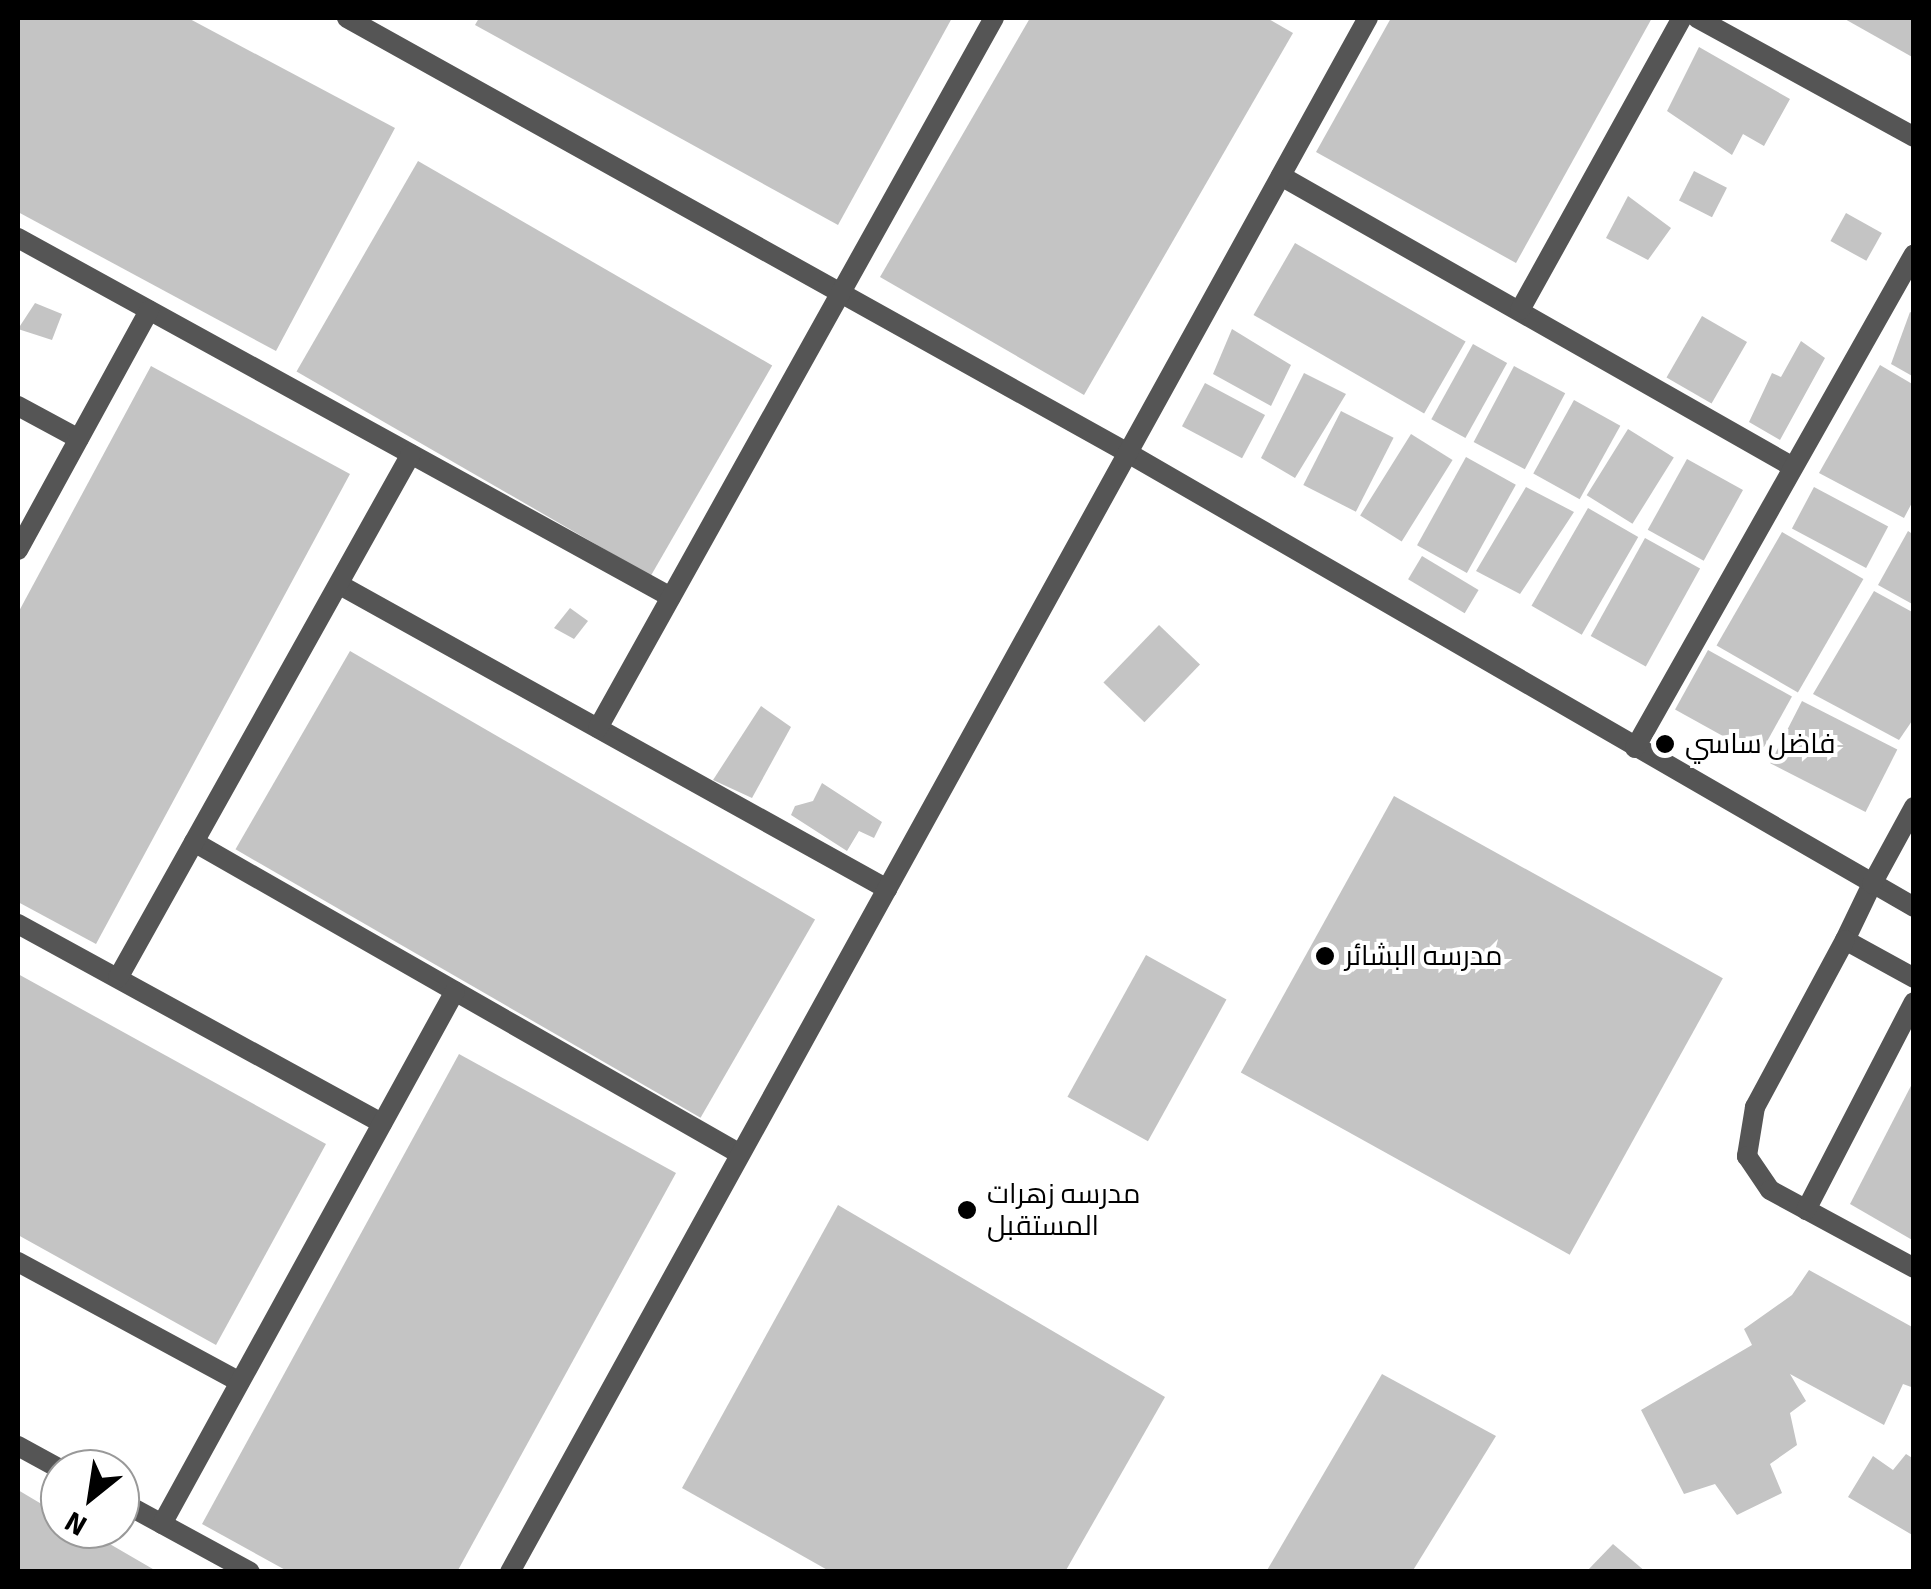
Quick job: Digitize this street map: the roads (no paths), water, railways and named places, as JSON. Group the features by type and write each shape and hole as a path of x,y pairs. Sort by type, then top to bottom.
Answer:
{"street":[{"path":"347,18 1128,453 1914,907"},
{"path":"598,728 994,18"},
{"path":"510,1572 1367,18"},
{"path":"1520,310 1682,18"},
{"path":"1697,18 1914,136"},
{"path":"1280,176 1793,467"},
{"path":"18,238 672,598"},
{"path":"1635,748 1914,254"},
{"path":"18,550 149,311"},
{"path":"18,406 79,439"},
{"path":"118,978 411,454"},
{"path":"340,585 887,889"},
{"path":"1914,808 1748,1126 1751,1170 1806,1210 1914,1268"},
{"path":"194,842 740,1154"},
{"path":"18,924 382,1122"},
{"path":"1845,940 1914,978"},
{"path":"162,1524 455,991"},
{"path":"1806,1210 1914,1002"},
{"path":"18,1262 240,1382"},
{"path":"18,1446 40,1458"},
{"path":"140,1512 250,1572"}],"place":[{"name":"فاضل ساسي","path":"1665,744"},
{"name":"مدرسه البشائر","path":"1325,956"},
{"name":"مدرسه زهرات المستقبل","path":"967,1210"}]}
